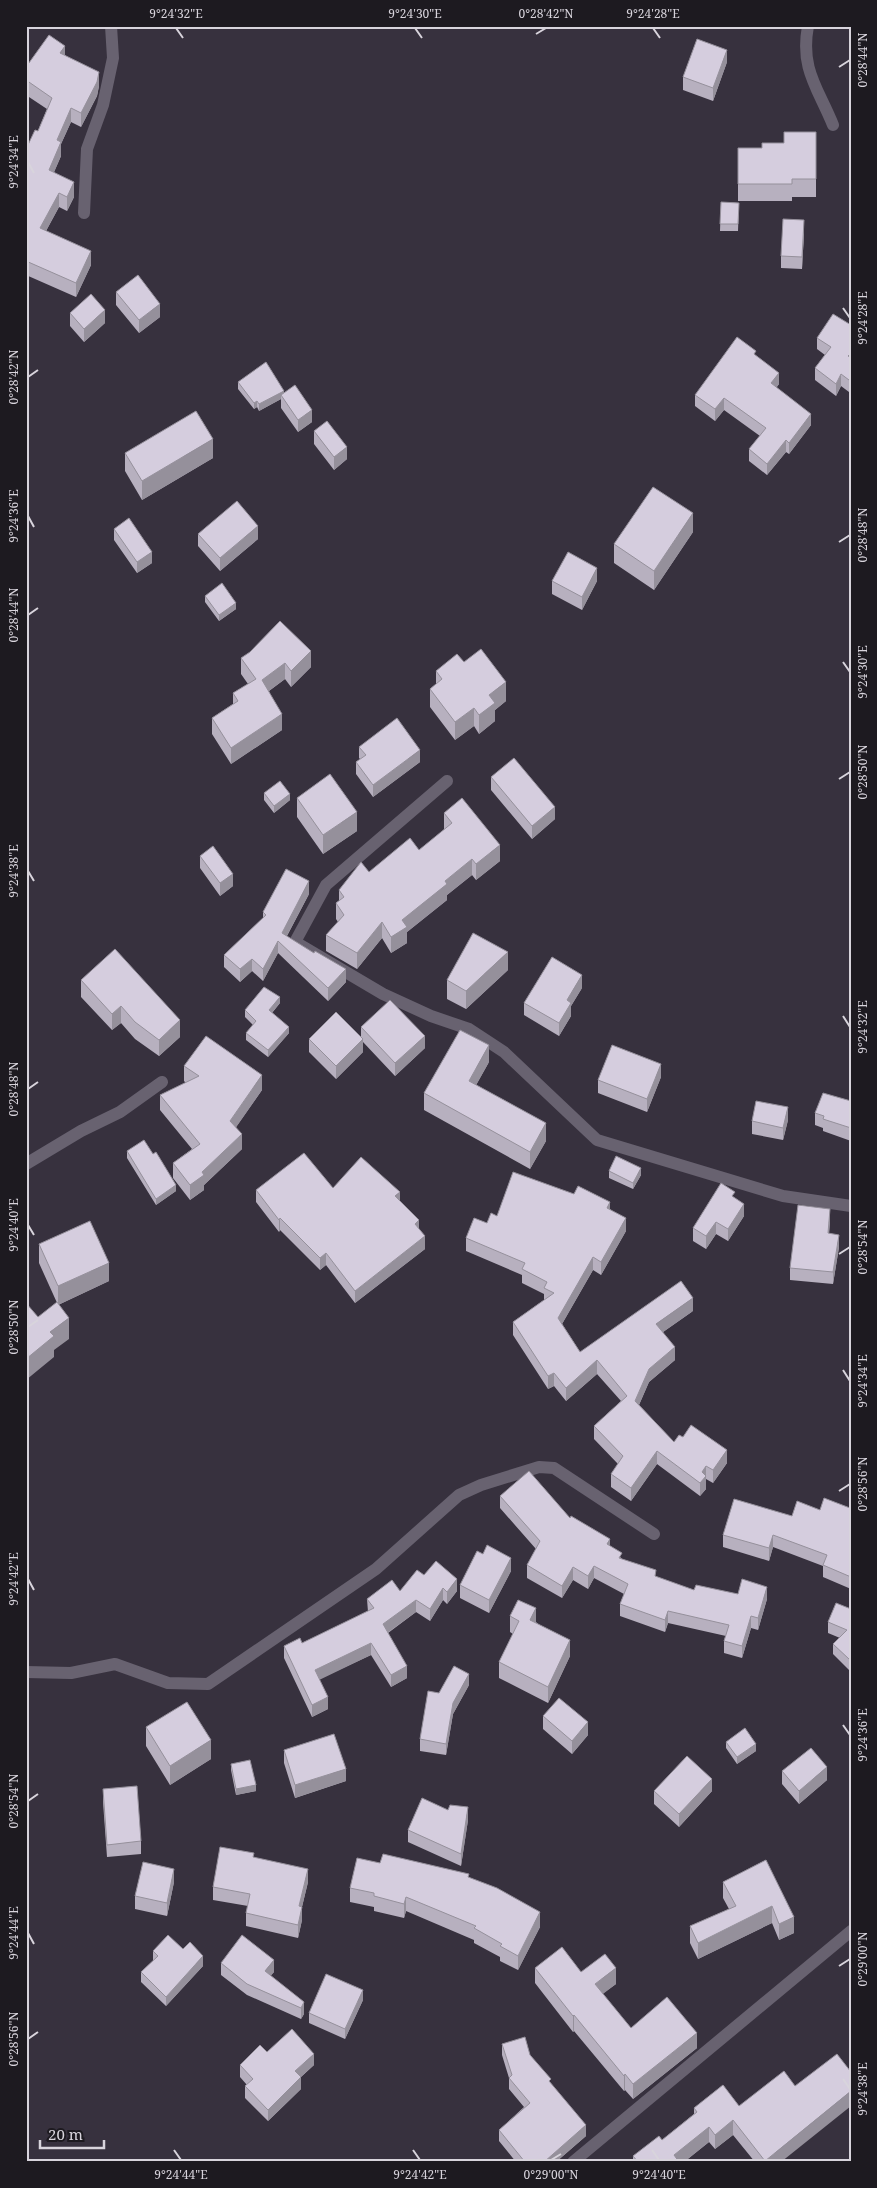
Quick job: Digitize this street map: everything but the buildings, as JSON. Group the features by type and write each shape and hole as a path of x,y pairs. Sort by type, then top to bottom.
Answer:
{"street":[{"path":"84,213 87,149 103,105 113,58 111,26"},
{"path":"808,26 806,62 812,82 833,126"},
{"path":"447,781 326,885 295,942 384,994 431,1016 469,1029 504,1052 598,1140 783,1196 851,1206"},
{"path":"26,1164 81,1130 120,1112 162,1082"},
{"path":"26,1672 71,1673 115,1664 168,1683 208,1684 376,1569 459,1495 481,1485 539,1467 554,1468 654,1534"},
{"path":"573,2162 851,1931"}]}
